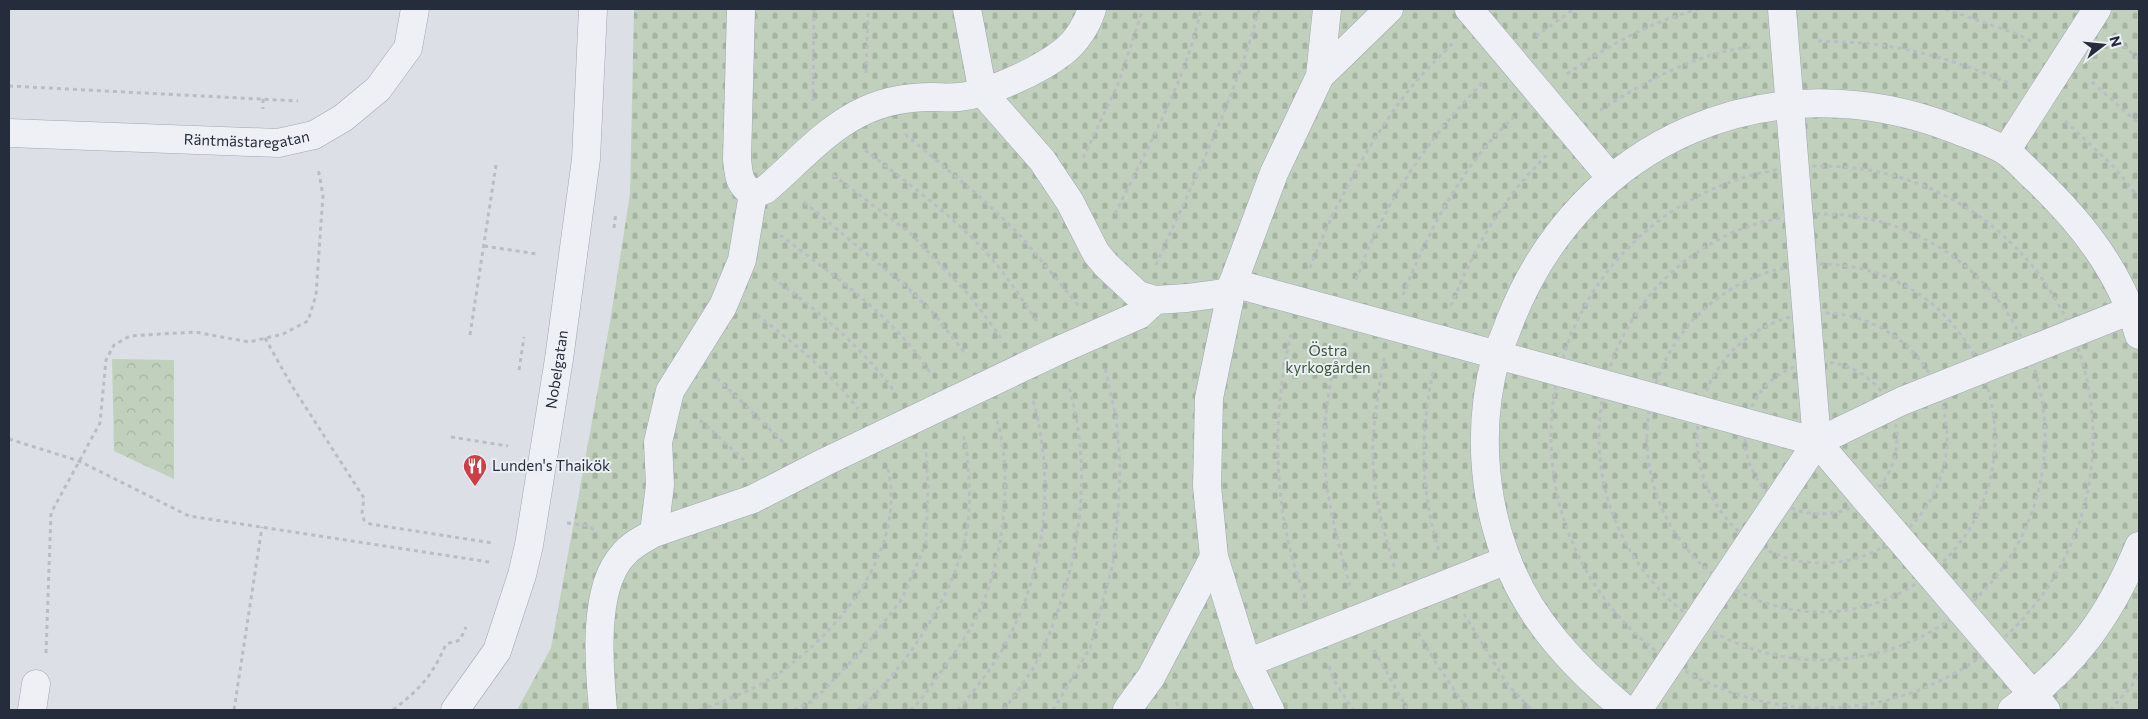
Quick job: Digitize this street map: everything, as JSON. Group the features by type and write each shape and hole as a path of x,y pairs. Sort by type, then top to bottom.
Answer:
{"street":[{"name":"Räntmästaregatan","path":"9,132 263,143 278,143 314,135 343,118 378,88 408,48 414,9"},
{"name":"Nobelgatan","path":"455,710 497,651 522,575 529,545 559,359 586,159 593,9"},
{"path":"741,9 737,158 739,177 743,186 754,194"},
{"path":"967,9 983,93 1042,160 1070,202 1096,253 1138,295 1149,298 1187,298 1232,287 1300,301 1817,442"},
{"path":"754,194 765,190 837,126 865,110 895,100 957,97 983,93 1039,66 1063,52 1079,35 1092,9"},
{"path":"1270,710 1248,664 1214,557 1207,486 1209,398 1232,287 1274,174 1320,76 1327,9"},
{"path":"1320,76 1389,9"},
{"path":"1782,9 1817,442 2030,705 2092,635 2118,594 2139,546"},
{"path":"2006,151 2097,9"},
{"path":"1474,15 1611,178"},
{"path":"1626,710 1591,681 1558,645 1539,619 1507,560 1497,532 1486,478 1486,420 1497,354 1520,297 1539,261 1560,230 1582,205 1611,178 1638,158 1696,126 1732,114 1790,105 1830,104 1869,107 1928,119 2006,151 2060,202 2082,227 2101,254 2137,317 1902,401 1817,442 1638,710"},
{"path":"654,533 660,485 658,442 669,395 724,306 742,260 754,194"},
{"path":"603,710 599,664 604,594 612,571 623,555 640,541 654,533 753,499 807,471 1055,352 1139,315 1149,298"},
{"path":"1126,710 1151,677 1214,557"},
{"path":"1248,664 1507,560"},
{"path":"32,710 41,672"}],"path":[{"path":"813,102 814,9"},
{"path":"866,79 868,9"},
{"path":"1070,202 1079,168 1118,84 1143,9"},
{"path":"1096,253 1180,78 1196,32 1200,9"},
{"path":"1149,298 1232,93 1251,42 1259,9"},
{"path":"1354,710 1334,680 1291,552 1281,497 1278,460 1279,412 1285,360 1300,301 1316,252 1337,204 1388,120 1418,80 1453,43 1474,15"},
{"path":"1784,42 1815,41 1880,45 1975,68 2014,85 2057,113 2115,168 2139,198"},
{"path":"9,86 298,101 306,98"},
{"path":"263,99 263,143"},
{"path":"41,672 51,513 100,423 106,360 114,345 130,336 195,332 249,342 283,334 308,321 316,295 324,196 317,164"},
{"path":"470,335 496,165"},
{"path":"535,263 538,244"},
{"path":"484,246 537,254"},
{"path":"700,710 723,702 772,677 802,656 837,621 866,582 882,550 890,517 891,479 883,445 844,390 800,349 729,293"},
{"path":"518,379 525,331"},
{"path":"264,338 292,386 364,498 362,513 364,520 370,524 492,543"},
{"path":"692,356 726,386 790,450 807,471"},
{"path":"669,395 712,429 756,471 769,490"},
{"path":"451,437 508,448 510,436"},
{"path":"9,438 79,461 189,516 489,562"},
{"path":"234,710 262,527"},
{"path":"487,571 494,534"},
{"path":"394,710 415,692 435,668 446,644 460,640 469,622"},
{"path":"2110,710 2139,675"}],"green space":[{"name":"Östra kyrkogården","path":"634,9 2139,9 2139,710 517,710 551,648 610,322 630,194"},
{"path":"112,359 174,360 174,479 114,451"}],"place":[{"name":"Lunden's Thaikök","path":"475,487"}]}
